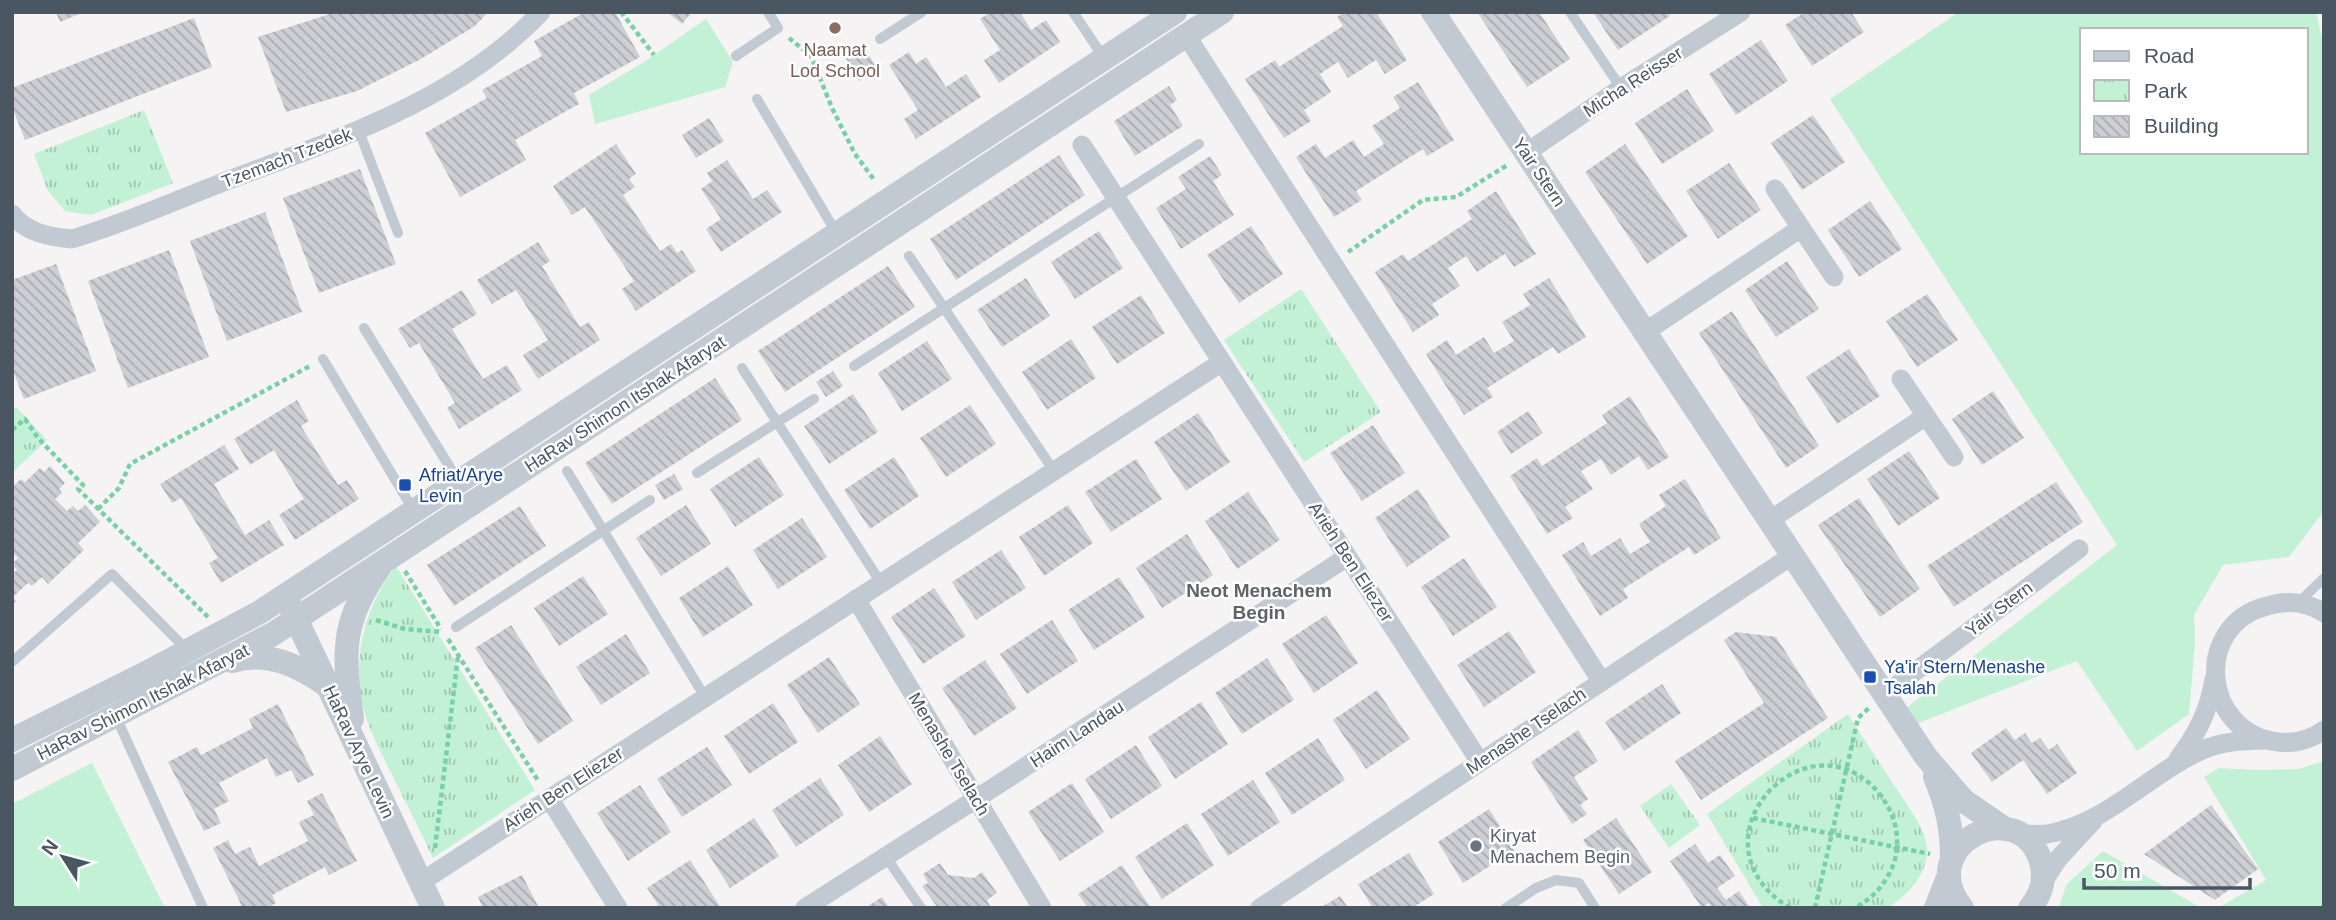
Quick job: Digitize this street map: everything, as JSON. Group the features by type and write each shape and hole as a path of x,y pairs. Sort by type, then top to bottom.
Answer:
{"street":[{"name":"Tzemach Tzedek","path":"12,214 35,232 72,239 359,131 426,99 482,64 518,37 541,12"},
{"name":"HaRav Shimon Itshak Afaryat","path":"12,740 189,651 285,595 1175,12"},
{"name":"HaRav Shimon Itshak Afaryat","path":"12,769 211,668 296,619 1222,12"},
{"name":"Yair Stern","path":"1433,12 1926,757 1964,801 2031,843 2043,868 2038,897"},
{"name":"Micha Reisser","path":"1526,153 1621,88 1741,12"},
{"path":"1186,35 1602,682"},
{"name":"Arieh Ben Eliezer","path":"1082,145 1480,762"},
{"path":"1775,189 1833,277"},
{"path":"1645,332 1801,228"},
{"name":"Arieh Ben Eliezer","path":"426,878 1222,362"},
{"path":"1901,379 1954,457"},
{"path":"1770,520 1926,416"},
{"name":"Yair Stern","path":"1885,694 2079,549"},
{"name":"Menashe Tselach","path":"1260,908 1793,555"},
{"path":"356,744 345,664 346,642 363,592 377,569 391,557"},
{"name":"Haim Landau","path":"805,908 1348,558"},
{"name":"HaRav Arye Levin","path":"285,595 356,744 426,878 433,908"},
{"name":"Menashe Tselach","path":"856,599 1042,908"},
{"path":"2175,763 2206,716 2219,647 2227,632 2244,614 2252,609 2283,601 2298,602 2324,613"},
{"path":"211,668 238,659 264,657 302,668 329,687"},
{"path":"2214,676 2224,709 2235,722 2254,736 2265,740"},
{"path":"1936,908 1958,847 1968,838 1992,828 2047,834 2076,825 2101,813 2175,763 2207,748 2225,743 2265,740 2289,743 2314,737 2324,730"},
{"name":"Yair Stern","path":"1926,757 1947,809 1952,831 1951,867"},
{"path":"549,798 618,908"},
{"path":"2038,897 2058,859 2101,813"},
{"path":"1951,867 1955,897 1962,908"}],"lane":[{"path":"736,56 778,28 768,12"},
{"path":"880,39 922,12"},
{"path":"1073,12 1104,59"},
{"path":"1570,12 1621,88"},
{"path":"757,99 837,234"},
{"path":"359,131 398,233"},
{"path":"854,366 1199,144"},
{"path":"909,256 1054,471"},
{"path":"364,328 459,482"},
{"path":"323,359 414,511"},
{"path":"742,368 881,583"},
{"path":"697,473 814,398"},
{"path":"567,471 705,697"},
{"path":"456,627 650,500"},
{"path":"12,662 112,574 189,651"},
{"path":"2298,602 2324,578"},
{"path":"116,717 203,908"},
{"path":"886,856 921,908"},
{"path":"1506,908 1536,888 1556,880 1579,883 1595,908"}],"path":[{"path":"621,12 654,55"},
{"path":"778,28 811,56 832,108 855,154 889,200"},
{"path":"1332,262 1423,200 1456,197 1526,153"},
{"path":"98,509 120,488 130,464 323,359"},
{"path":"12,430 24,419 38,438 83,485 78,489 223,632"},
{"path":"391,557 443,632 549,798"},
{"path":"355,612 405,629 443,632"},
{"path":"426,878 458,655"},
{"path":"1815,908 1858,718 1885,694"},
{"path":"1790,908 1773,897 1757,876 1748,852 1749,826 1759,802 1774,785 1796,771 1821,766 1847,770 1870,783 1886,801 1896,825 1898,847 1889,876 1863,904 1854,908"},
{"path":"1753,818 1898,847 1951,867"}],"green space":[{"path":"1959,12 2316,12 2324,48 2324,511 2289,557 2223,565 2194,615 2195,643 2189,714 2137,751 2077,661 1916,724 1905,709 2117,545 1830,99"},
{"path":"706,19 733,62 725,87 595,124 589,95 644,62"},
{"path":"144,110 173,183 91,215 65,211 48,191 34,154"},
{"path":"1301,289 1381,412 1304,462 1224,340"},
{"path":"16,407 47,440 12,473 12,411"},
{"path":"396,566 535,790 433,858 373,735 361,697 359,662 365,628 377,595"},
{"path":"1848,714 1921,829 1926,842 1926,863 1911,889 1888,908 1763,908 1707,814"},
{"path":"2324,761 2324,908 2218,908 2266,880 2204,777 2219,768 2299,769"},
{"path":"92,763 165,908 12,908 12,804"},
{"path":"1671,784 1700,825 1669,848 1640,806"},
{"path":"2103,851 2201,908 2059,908 2066,885"}],"building":[{"path":"56,12 84,12 60,22"},
{"path":"336,12 488,12 475,26 419,60 357,91 286,112 258,37"},
{"path":"585,12 615,12 640,57 574,93 579,104 515,140 526,160 460,197 425,133 487,98 482,90 542,56 534,41"},
{"path":"667,12 692,12 682,24"},
{"path":"991,12 1020,12 1031,30 1046,20 1060,42 999,83 984,60 1000,50 980,19"},
{"path":"1345,12 1376,12 1407,60 1385,74 1376,60 1348,78 1338,62 1320,74 1331,92 1304,110 1311,121 1284,138 1245,79 1275,60 1279,67 1343,26 1337,17"},
{"path":"1477,12 1539,12 1570,59 1527,87"},
{"path":"1593,12 1667,12 1670,16 1618,50"},
{"path":"1805,12 1851,12 1864,32 1812,66 1785,25"},
{"path":"194,18 212,67 25,140 12,107 12,88"},
{"path":"1761,40 1788,81 1736,115 1709,74"},
{"path":"862,44 878,70 859,81 844,55"},
{"path":"909,52 916,64 926,57 946,87 966,74 981,97 916,139 904,119 918,110 889,65"},
{"path":"1418,82 1454,140 1427,156 1423,149 1356,191 1362,200 1334,217 1296,157 1316,144 1325,158 1353,140 1364,157 1384,144 1372,126 1400,108 1393,97"},
{"path":"1169,86 1177,100 1170,105 1183,126 1135,156 1114,121"},
{"path":"1687,89 1714,131 1662,164 1635,123"},
{"path":"1813,115 1845,162 1802,190 1771,143"},
{"path":"709,118 724,141 696,158 682,135"},
{"path":"616,144 636,174 629,179 635,187 623,195 660,251 671,244 677,253 682,250 696,271 636,311 622,289 634,281 585,207 572,215 553,186"},
{"path":"1625,144 1688,236 1647,264 1585,172"},
{"path":"1059,155 1085,195 956,280 930,239"},
{"path":"1210,156 1222,175 1213,181 1234,215 1181,249 1156,208 1186,189 1178,177"},
{"path":"727,160 753,199 767,190 782,212 721,252 706,229 721,219 701,189 712,181 707,173"},
{"path":"1729,163 1761,210 1718,239 1686,191"},
{"path":"360,169 396,264 319,293 283,198"},
{"path":"1496,191 1536,254 1514,267 1505,254 1477,272 1466,256 1448,268 1460,286 1432,304 1439,315 1413,332 1375,272 1403,254 1408,261 1472,219 1467,211"},
{"path":"1870,201 1902,249 1859,277 1828,230"},
{"path":"265,212 302,312 227,341 190,241"},
{"path":"1251,226 1283,274 1239,303 1207,255"},
{"path":"1099,231 1123,268 1075,299 1051,262"},
{"path":"538,242 550,261 542,266 580,327 589,322 600,340 538,379 523,355 548,340 516,290 492,304 477,280"},
{"path":"169,250 209,357 128,388 88,281"},
{"path":"1787,261 1819,309 1776,337 1745,290"},
{"path":"56,264 96,371 24,399 12,368 12,280"},
{"path":"888,266 915,307 785,392 758,351"},
{"path":"1026,278 1050,316 1002,347 977,310"},
{"path":"1549,278 1586,337 1558,354 1553,347 1487,388 1493,397 1464,415 1426,354 1447,340 1456,355 1484,337 1494,353 1514,341 1502,322 1530,305 1523,294"},
{"path":"462,290 477,314 452,329 483,379 507,365 522,390 459,429 447,408 455,403 419,343 410,348 398,329"},
{"path":"1927,294 1958,340 1917,367 1886,321"},
{"path":"1141,295 1165,333 1117,364 1092,327"},
{"path":"1732,311 1819,446 1786,468 1699,333"},
{"path":"1071,339 1096,378 1047,410 1022,372"},
{"path":"927,341 952,379 902,411 878,373"},
{"path":"1849,349 1880,396 1837,424 1806,377"},
{"path":"833,371 843,386 826,397 816,382"},
{"path":"715,378 742,420 612,504 585,463"},
{"path":"1993,391 2024,438 1982,465 1952,419"},
{"path":"853,394 878,432 829,464 804,426"},
{"path":"1630,396 1669,457 1648,470 1639,456 1611,475 1601,459 1581,471 1593,489 1565,507 1573,518 1547,534 1510,476 1537,458 1542,466 1607,423 1602,415"},
{"path":"297,400 309,421 301,426 338,485 347,480 359,499 295,540 279,515 304,499 274,450 250,465 234,439"},
{"path":"970,405 996,444 946,477 920,438"},
{"path":"1528,411 1543,433 1511,454 1497,432"},
{"path":"1198,413 1230,462 1186,491 1154,442"},
{"path":"1373,425 1405,473 1362,501 1330,453"},
{"path":"224,445 239,469 214,484 245,535 269,520 284,545 221,583 209,563 218,558 181,498 172,503 160,484"},
{"path":"1909,451 1940,498 1898,526 1867,479"},
{"path":"759,457 784,495 735,527 710,489"},
{"path":"894,457 919,496 870,529 844,490"},
{"path":"1136,459 1162,499 1111,532 1085,492"},
{"path":"50,466 65,483 59,489 62,493 55,499 67,511 73,506 78,511 85,505 100,522 78,543 84,550 48,584 42,577 32,586 28,583 13,597 16,601 12,605 12,574 17,570 12,564 18,558 12,552 12,487 21,479 25,482 40,468 44,472"},
{"path":"674,474 683,489 664,500 655,485"},
{"path":"1685,479 1721,538 1694,555 1689,547 1623,589 1628,598 1600,616 1562,555 1583,542 1591,556 1620,538 1630,554 1650,542 1639,524 1666,506 1659,495"},
{"path":"2056,482 2083,522 1954,607 1927,566"},
{"path":"1418,489 1450,537 1407,567 1375,518"},
{"path":"1248,492 1280,540 1237,569 1205,521"},
{"path":"1859,498 1920,589 1880,617 1818,525"},
{"path":"686,505 711,544 661,576 636,538"},
{"path":"1068,505 1093,543 1044,576 1019,537"},
{"path":"520,506 546,546 454,606 427,565"},
{"path":"802,518 827,557 778,589 753,550"},
{"path":"1187,534 1213,575 1162,608 1136,568"},
{"path":"1001,550 1026,588 976,620 952,582"},
{"path":"1464,558 1497,607 1453,636 1421,587"},
{"path":"728,566 753,605 703,637 679,598"},
{"path":"583,576 608,614 559,646 534,608"},
{"path":"1119,577 1145,617 1094,650 1068,610"},
{"path":"934,588 966,636 923,664 891,617"},
{"path":"1326,615 1358,663 1314,693 1282,644"},
{"path":"1052,620 1078,661 1027,694 1000,654"},
{"path":"511,625 573,721 538,744 475,648"},
{"path":"1509,631 1536,672 1484,707 1457,665"},
{"path":"1736,632 1776,637 1828,718 1701,800 1675,761 1764,703 1724,640"},
{"path":"626,634 650,673 601,705 576,667"},
{"path":"829,657 860,704 818,733 787,685"},
{"path":"1267,658 1294,700 1242,734 1215,693"},
{"path":"985,660 1017,708 974,736 942,688"},
{"path":"1662,684 1681,713 1624,751 1605,722"},
{"path":"1377,690 1410,739 1366,769 1333,720"},
{"path":"1201,702 1228,744 1175,779 1148,737"},
{"path":"773,703 798,742 749,774 724,736"},
{"path":"278,704 314,775 298,783 291,770 276,777 267,758 219,783 229,801 214,809 221,823 204,831 168,762 197,747 201,755 253,728 249,719"},
{"path":"2006,728 2015,740 2025,733 2032,743 2040,738 2049,750 2057,744 2077,773 2047,794 2023,760 1992,782 1971,753"},
{"path":"1578,730 1598,761 1574,777 1588,799 1580,805 1587,814 1572,824 1531,762"},
{"path":"880,736 912,784 869,812 838,765"},
{"path":"1318,738 1345,780 1292,815 1265,773"},
{"path":"1136,745 1162,786 1111,819 1085,779"},
{"path":"707,747 732,785 682,817 657,779"},
{"path":"820,778 844,815 796,847 772,810"},
{"path":"1253,780 1280,822 1228,856 1201,814"},
{"path":"1072,783 1104,832 1060,861 1028,812"},
{"path":"640,785 671,832 628,861 597,813"},
{"path":"322,793 357,861 329,875 325,867 272,895 276,903 267,908 243,908 213,848 228,840 235,854 250,847 259,866 308,841 299,822 314,815 307,801"},
{"path":"2211,805 2258,869 2215,900 2144,854"},
{"name":"Kiryat Menachem Begin","path":"1489,809 1515,850 1463,883 1438,842"},
{"path":"754,818 779,856 730,888 706,850"},
{"path":"1616,818 1652,872 1619,894 1583,840"},
{"path":"1187,823 1214,865 1162,899 1135,857"},
{"path":"1695,844 1708,863 1720,855 1735,876 1717,888 1726,900 1739,891 1750,908 1712,908 1709,903 1702,908 1670,861"},
{"path":"1409,853 1434,894 1412,908 1373,908 1358,884"},
{"path":"690,860 721,908 660,908 647,888"},
{"path":"940,863 948,875 974,878 982,872 997,893 987,900 990,906 938,908 922,886 928,883 923,874"},
{"path":"1122,865 1151,908 1088,908 1078,894"},
{"path":"522,875 539,908 483,908 478,897"},
{"path":"1340,896 1348,908 1320,908"},
{"path":"882,897 889,908 865,908"}],"place":[{"name":"Naamat Lod School","path":"835,28"},
{"name":"Afriat/Arye Levin","path":"405,485"},
{"name":"Ya'ir Stern/Menashe Tsalah","path":"1870,677"},
{"name":"Kiryat Menachem Begin","path":"1476,846"}],"district":[{"name":"Neot Menachem Begin","path":"1259,601"}]}
